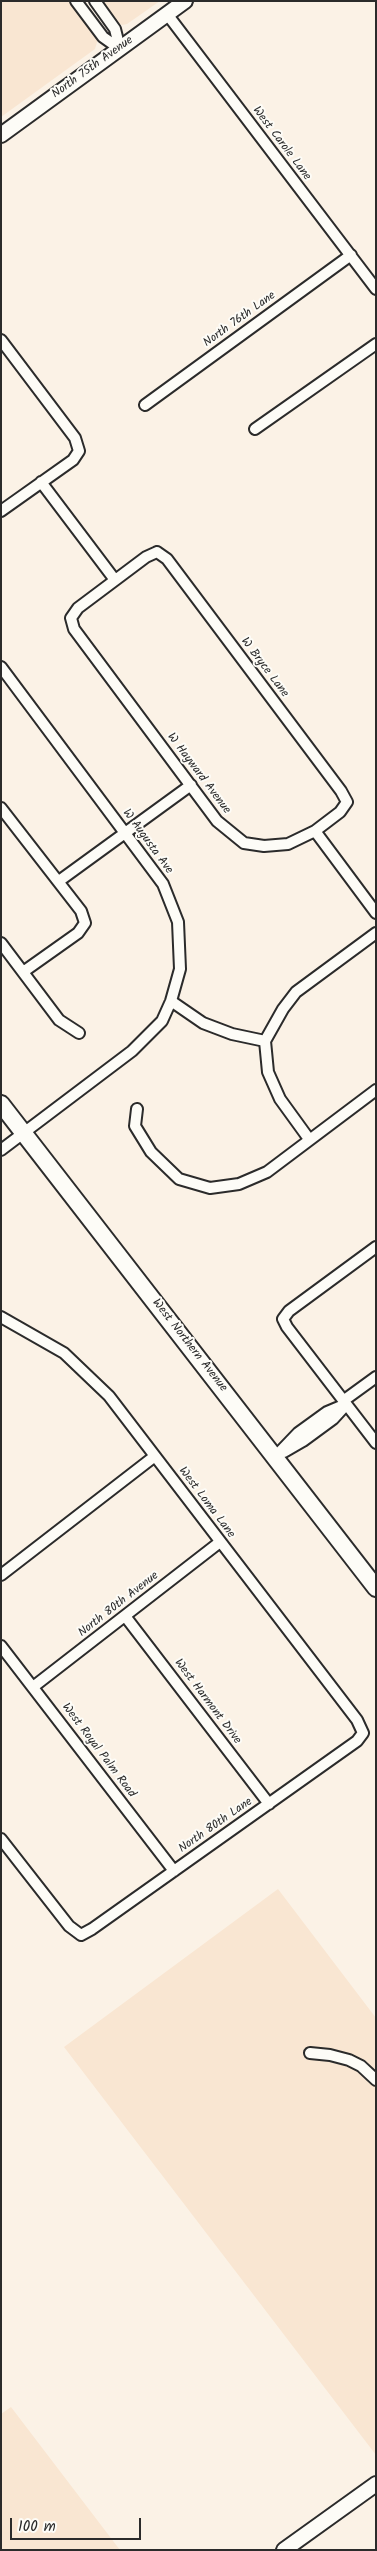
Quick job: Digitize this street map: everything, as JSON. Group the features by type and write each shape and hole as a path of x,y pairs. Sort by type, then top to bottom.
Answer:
{"main road":[{"name":"North 75th Avenue","path":"1,135 185,1"},
{"name":"West Northern Avenue","path":"1,1104 376,1588"},
{"path":"284,2550 376,2484"}],"street":[{"path":"76,1 103,37 120,49"},
{"path":"95,1 115,29 120,49"},
{"name":"West Carole Lane","path":"167,14 376,289"},
{"name":"North 76th Lane","path":"145,405 351,256"},
{"path":"1,340 75,438 79,451 74,460 1,511"},
{"path":"255,429 376,344"},
{"path":"41,482 115,580"},
{"name":"W Bryce Lane","path":"115,580 156,552 167,559 341,791 347,802"},
{"name":"W Hayward Avenue","path":"115,580 78,608 71,618 74,629 217,821 244,843 264,846 288,844 316,832 340,812 347,802"},
{"name":"W Augusta Ave","path":"1,668 163,884 178,922 180,969 171,1001 162,1021 132,1051 1,1150"},
{"path":"59,881 191,784"},
{"path":"3,813 82,911 85,923 78,933 23,972"},
{"path":"316,832 376,913"},
{"path":"309,1139 280,1099 268,1072 265,1041 283,1009 296,992 376,933"},
{"path":"1,943 59,1020 79,1033"},
{"path":"171,1001 203,1024 232,1034 265,1041"},
{"path":"137,1109 135,1126 151,1152 179,1179 210,1188 239,1184 267,1172 376,1090"},
{"path":"376,1247 289,1311 283,1318 287,1328 376,1443"},
{"name":"West Loma Lane","path":"1,1317 64,1353 88,1373 109,1396 357,1720 363,1733"},
{"path":"275,1457 303,1441 322,1422 376,1377"},
{"path":"1,1575 155,1456"},
{"name":"North 80th Avenue","path":"33,1687 220,1542"},
{"name":"West Harmont Drive","path":"125,1616 269,1804"},
{"name":"West Royal Palm Road","path":"1,1646 174,1871"},
{"name":"North 80th Lane","path":"1,1838 69,1926 80,1935 357,1742 363,1733"},
{"path":"310,2053 330,2055 348,2060 362,2066 376,2080"}],"shaded area":[{"path":"1,1 70,1 98,39 95,49 1,117"},
{"path":"101,1 160,1 127,24 122,25 118,23"},
{"path":"278,1889 376,2018 376,2455 64,2047"},
{"path":"11,2407 120,2550 1,2550 1,2414"}]}
